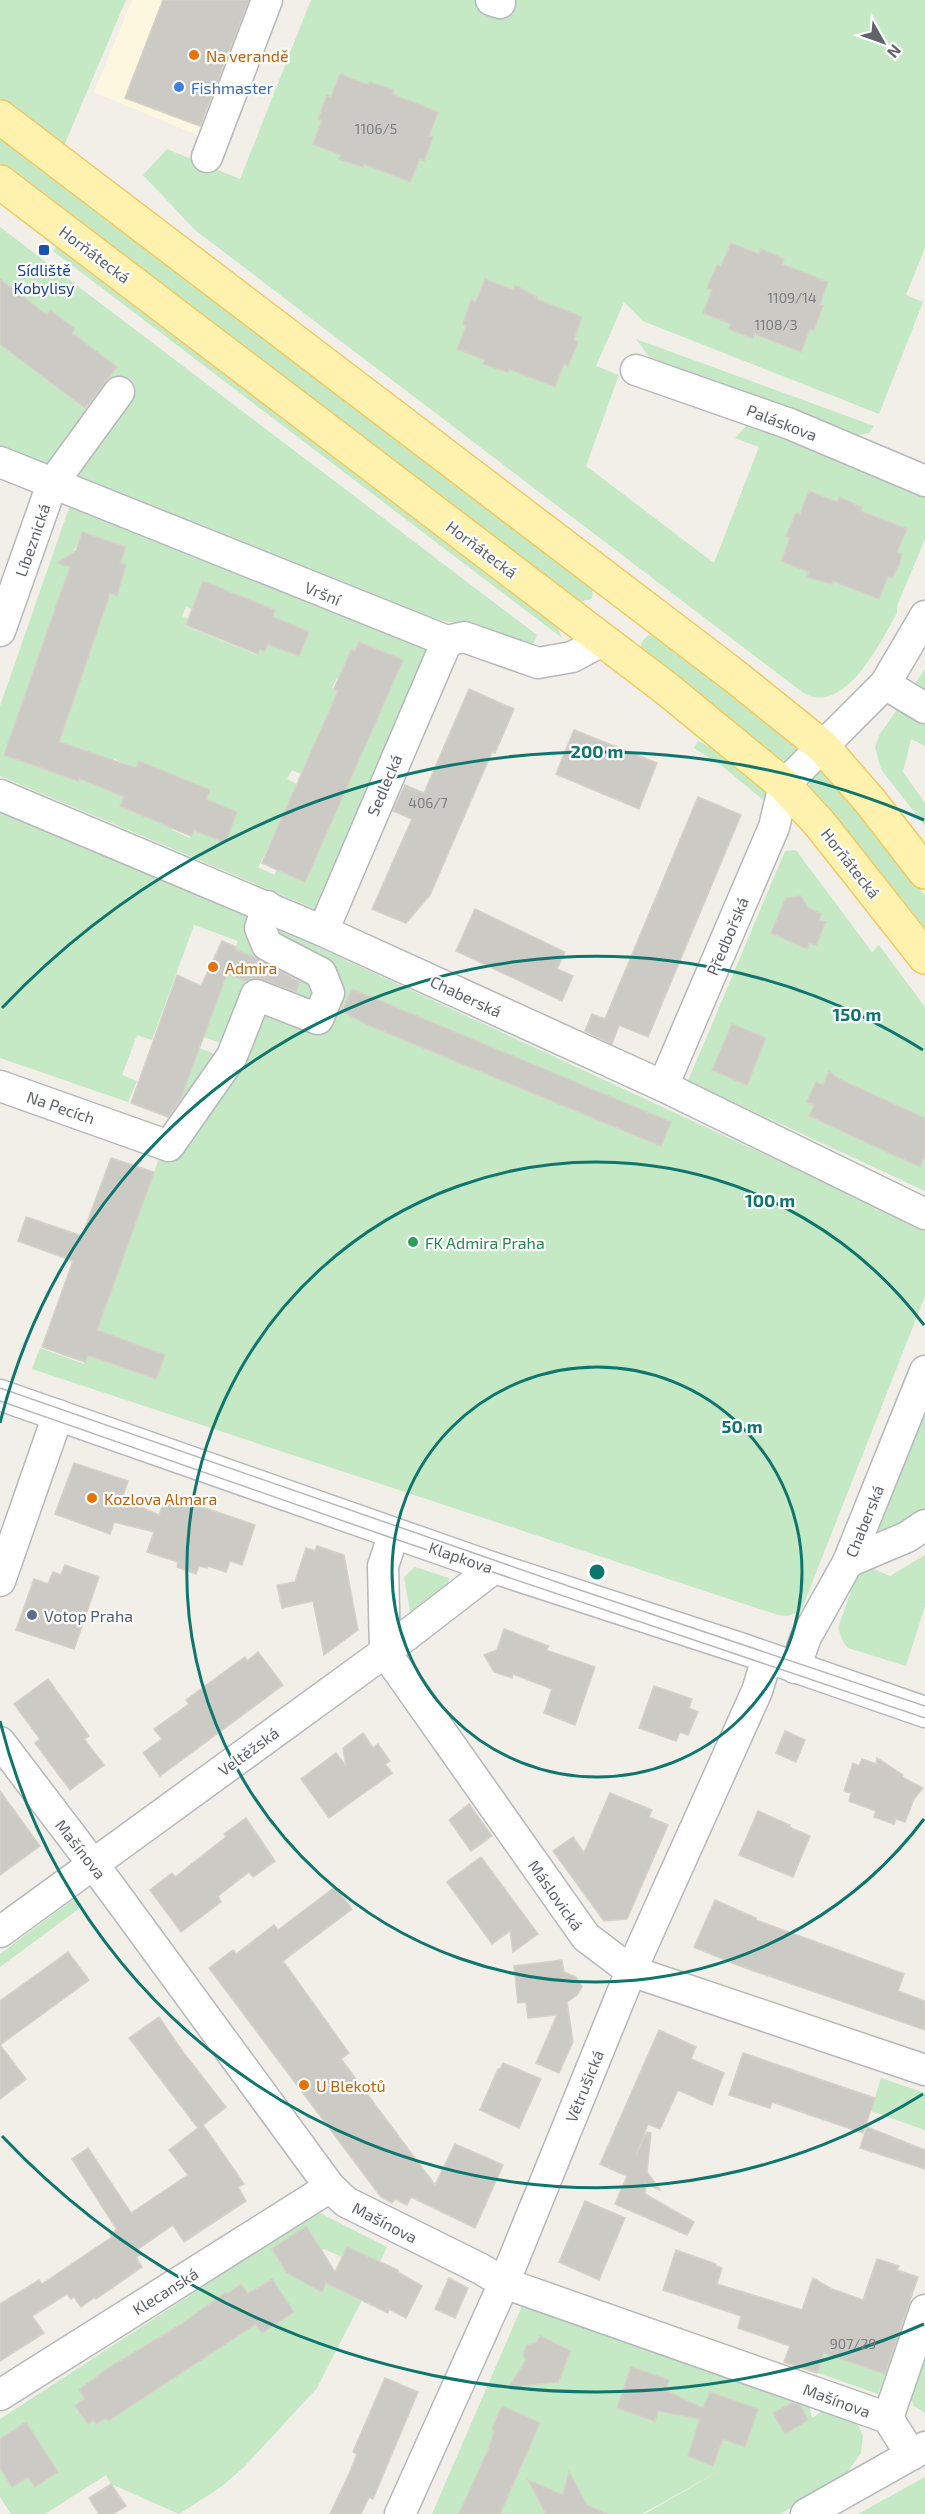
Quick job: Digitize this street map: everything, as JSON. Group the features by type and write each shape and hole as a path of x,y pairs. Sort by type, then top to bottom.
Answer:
{"main road":[{"path":"0,117 732,674 823,747 870,801 925,872"},
{"name":"Horňátecká","path":"0,182 713,725 784,785 820,824 925,957"},
{"name":"Vršní","path":"602,641 633,600"}],"street":[{"path":"207,157 267,0"},
{"name":"Paláskova","path":"636,370 790,424 925,481"},
{"name":"Líbeznická","path":"0,631 52,484 120,392"},
{"name":"Vršní","path":"0,462 447,640 464,638 538,663 572,657 602,641"},
{"path":"784,785 885,684 925,616"},
{"name":"Sedlecká","path":"323,931 447,640"},
{"path":"885,684 925,708"},
{"name":"Předbořská","path":"663,1086 774,827 784,785"},
{"name":"Chaberská","path":"0,795 323,931 663,1086 925,1214"},
{"name":"Na Pecích","path":"0,1086 169,1146 232,1056 256,994 318,1019 329,993 321,973 267,945 260,928 267,906"},
{"name":"Chaberská","path":"795,1668 806,1636 848,1562 925,1371"},
{"name":"Klapkova","path":"0,1395 494,1568 925,1712"},
{"path":"0,1581 58,1415"},
{"path":"848,1562 907,1537 925,1525"},
{"path":"385,1652 383,1566 394,1533"},
{"name":"Veltěžská","path":"0,1932 385,1652 494,1568"},
{"name":"Máslovická","path":"385,1652 586,1937 631,1971 925,2070"},
{"name":"Větrušická","path":"400,2514 504,2283 631,1971 757,1691 767,1658"},
{"name":"Mašínova","path":"0,1742 93,1864 330,2187 346,2202 504,2283 888,2418 918,2451"},
{"name":"Klecanská","path":"0,2395 330,2187"},
{"path":"888,2418 925,2310"},
{"path":"806,2514 918,2451"}],"shaded area":[{"path":"132,0 276,0 219,144 94,92"}],"green space":[{"path":"0,0 126,0 63,148 0,98"},
{"path":"311,0 925,0 925,248 906,295 923,302 879,414 643,321 624,302 596,366 619,375 586,466 714,563 759,447 735,438 747,425 767,427 925,489 925,539 897,606 897,613 859,673 846,686 832,695 817,698 802,692 195,230 143,175 167,149 240,179","holes":["341,74 368,85 371,81 370,85 391,94 394,90 392,94 438,113 429,136 433,138 424,161 420,159 410,182 364,164 362,169 363,164 342,155 339,160 341,155 313,144 322,121 318,118 322,120 326,96 331,97","731,244 759,254 761,250 784,259 782,264 828,282 815,330 810,329 801,352 755,334 730,329 731,324 704,314 712,290 707,288 717,265 721,266","485,279 513,290 515,285 536,299 538,294 537,299 582,317 574,340 578,343 568,366 564,364 555,387 509,369 506,374 508,369 484,364 485,360 466,326 462,323 467,324 471,300 476,302","809,491 837,502 839,497 862,507 861,511 907,529 897,552 893,577 888,576 878,599 833,581 830,585 832,581 782,561 790,538 786,536 799,515 795,513 800,514"]},
{"path":"0,136 591,586 593,594 591,599 579,602 570,597 359,434 0,163"},
{"path":"0,227 537,635 532,646 474,626 444,621 363,596 0,449 0,344 85,408 116,368 72,333 75,329 50,311 47,315 0,279"},
{"path":"56,247 558,628 562,638 53,251"},
{"path":"636,339 874,426 869,433 847,437 650,358"},
{"path":"70,505 429,650 315,909 0,776 0,706","holes":["83,532 126,547 120,563 126,565 123,577 114,582 121,585 117,596 110,593 58,742 88,752 78,780 4,755 71,565 69,561","203,581 275,610 264,639 270,641 266,651 260,649 257,655 185,626 188,619 182,616 186,607 192,609","360,642 402,660 274,875 258,867 278,829 297,784 287,779 292,770 301,774 338,691 332,688 337,678 343,680 342,671 351,650 355,651","114,759 136,768 140,761 210,791 190,838 172,830 173,827 121,805 124,797 103,788","223,806 236,811 225,843 211,837"]},
{"path":"649,635 658,637 801,746 791,763 777,759 643,655 642,644"},
{"path":"925,669 925,746 911,739 903,772 925,803 925,826 881,769 875,747 880,734"},
{"path":"698,741 723,754 770,795 772,807 722,766 694,748"},
{"path":"818,770 829,773 925,896 925,935 811,790 808,779"},
{"path":"0,811 130,864 329,952 925,1229 925,1296 801,1611 787,1616 778,1615 32,1369 40,1348 84,1364 88,1355 156,1379 164,1355 97,1330 199,1048 223,1057 227,1045 203,1037 227,974 294,998 303,975 235,950 238,941 194,925 152,1040 137,1035 122,1075 137,1081 128,1102 0,1058"},
{"path":"796,850 872,952 879,945 925,1007 925,1191 688,1081 785,851"},
{"path":"925,1409 925,1515 891,1539 873,1534"},
{"path":"925,1555 925,1606 906,1666 848,1648 838,1628 857,1574 869,1567 890,1576"},
{"path":"415,1567 449,1578 447,1591 411,1617 404,1577"},
{"path":"75,1898 81,1907 0,1967 0,1954"},
{"path":"881,2078 925,2093 925,2130 871,2111"},
{"path":"318,2212 387,2247 380,2262 347,2247 342,2257 324,2249 310,2262 301,2281 322,2291 328,2280 362,2300 317,2388 244,2467 221,2487 179,2514 111,2484 106,2475 45,2514 11,2514 0,2497 0,2419"},
{"path":"522,2306 809,2405 812,2418 825,2409 855,2418 863,2436 861,2453 846,2474 835,2483 780,2514 645,2514 726,2467 642,2514 432,2514"},
{"path":"827,2340 862,2350 858,2365 886,2373 878,2394 815,2372"},
{"path":"925,2356 925,2413 914,2406 911,2398"},
{"path":"925,2477 925,2514 858,2514"}],"building":[{"path":"163,0 249,0 200,126 125,98"},
{"path":"340,74 368,85 370,82 394,90 392,94 438,112 429,136 433,137 424,161 420,159 410,182 364,164 363,167 339,159 341,155 313,144 322,121 318,119 327,95 331,97"},
{"path":"731,243 759,254 761,249 784,259 782,264 828,282 814,331 810,329 801,352 755,334 753,339 729,329 731,324 703,313 712,290 707,288 717,265 721,266"},
{"path":"0,279 47,315 50,310 75,329 72,333 117,367 85,408 0,344"},
{"path":"485,279 513,290 515,285 537,299 582,317 574,340 578,342 568,366 564,364 555,387 509,369 508,372 483,364 485,360 457,349 466,326 463,324 471,300 476,302"},
{"path":"809,491 837,502 839,497 862,507 861,511 907,529 897,552 902,554 899,565 892,578 888,576 879,599 833,581 832,584 807,577 809,572 781,561 790,538 786,536 796,513 800,514"},
{"path":"82,532 126,547 120,563 126,565 117,596 110,593 59,742 136,768 139,761 210,790 206,799 237,812 225,843 194,830 191,836 120,806 124,797 79,778 78,781 4,755 70,567 57,563 76,551"},
{"path":"203,581 275,610 273,617 309,632 299,656 268,644 265,652 260,649 258,654 186,625"},
{"path":"359,642 403,660 305,882 262,863 338,691 334,689 351,650 355,651"},
{"path":"469,689 514,709 495,753 492,752 430,895 406,923 372,909 412,819 393,811 405,785 424,793"},
{"path":"574,730 657,763 639,809 556,774"},
{"path":"698,797 741,815 648,1037 619,1025 612,1044 585,1031 592,1014 605,1019"},
{"path":"801,896 808,908 821,914 819,920 826,922 816,945 809,943 807,949 771,933 786,898"},
{"path":"475,909 565,952 557,969 573,976 562,1001 456,951"},
{"path":"222,941 236,947 235,950 257,958 300,982 296,992 262,979 254,978 246,981 227,974 180,1100 168,1117 131,1103 177,975 201,986"},
{"path":"352,989 671,1122 661,1146 368,1025 342,1011"},
{"path":"732,1024 766,1038 747,1085 712,1070"},
{"path":"829,1071 839,1079 925,1118 925,1155 920,1167 809,1116 814,1105 807,1102 816,1082 823,1085"},
{"path":"111,1158 154,1172 97,1330 165,1355 156,1379 88,1355 85,1362 42,1347 73,1261 18,1241 26,1217 82,1236"},
{"path":"74,1463 128,1481 122,1499 159,1515 167,1495 255,1525 242,1565 230,1561 226,1572 208,1566 207,1568 199,1566 196,1574 177,1567 178,1562 147,1552 154,1532 114,1522 110,1534 55,1514"},
{"path":"317,1546 344,1555 358,1630 324,1655 313,1601 282,1608 277,1585 295,1582 306,1548 315,1551"},
{"path":"65,1565 99,1577 74,1649 16,1630 34,1579 48,1584 53,1572 61,1575"},
{"path":"504,1629 549,1646 546,1650 595,1667 575,1725 544,1713 552,1689 513,1674 512,1678 494,1672 484,1655 497,1650"},
{"path":"258,1652 283,1685 160,1776 143,1753 162,1739 154,1729 189,1704 186,1700 245,1657 247,1661"},
{"path":"48,1679 89,1736 84,1739 104,1765 70,1790 35,1743 40,1739 14,1704"},
{"path":"654,1686 692,1699 689,1708 698,1712 688,1735 680,1732 676,1741 639,1728"},
{"path":"785,1731 805,1740 796,1762 776,1753"},
{"path":"363,1733 373,1748 378,1744 390,1761 385,1764 392,1773 329,1818 301,1779 336,1753 346,1766 343,1748"},
{"path":"877,1758 903,1775 902,1777 923,1788 914,1799 905,1822 896,1819 894,1824 874,1817 876,1811 849,1801 851,1793 844,1791 853,1763 859,1766 862,1759 876,1764"},
{"path":"0,1791 40,1846 0,1875"},
{"path":"610,1793 652,1810 649,1817 668,1825 627,1919 604,1921 553,1851 573,1837 584,1853"},
{"path":"469,1804 492,1836 471,1851 449,1820"},
{"path":"758,1811 810,1836 793,1877 739,1855"},
{"path":"246,1818 275,1861 253,1877 249,1872 218,1896 221,1902 181,1932 150,1890 172,1873 175,1877 226,1837 224,1834"},
{"path":"481,1857 538,1934 513,1952 510,1931 492,1944 447,1882"},
{"path":"335,1887 352,1909 283,1961 349,2053 341,2059 435,2185 455,2144 503,2165 475,2228 411,2197 407,2205 395,2199 392,2203 381,2197 209,1968 233,1950 236,1954 274,1925 278,1930"},
{"path":"715,1900 756,1920 904,1974 898,1991 925,2001 925,2030 737,1965 694,1947"},
{"path":"68,1952 89,1980 0,2045 0,2001"},
{"path":"562,1960 564,1972 576,1977 582,1987 577,1995 567,2002 573,2042 559,2073 536,2063 557,2015 528,2018 526,2002 518,2003 514,1966"},
{"path":"159,2017 226,2107 203,2125 244,2184 238,2187 246,2201 184,2242 173,2225 137,2250 140,2255 136,2257 142,2267 96,2299 95,2297 81,2307 74,2297 71,2299 67,2294 32,2316 44,2333 0,2361 0,2304 39,2280 42,2284 112,2237 110,2234 117,2230 72,2159 88,2148 131,2213 188,2175 169,2150 198,2128 129,2038"},
{"path":"659,2030 696,2047 691,2059 724,2073 712,2105 678,2090 660,2129 648,2124 636,2155 647,2132 651,2133 647,2172 660,2190 646,2184 645,2194 694,2222 687,2235 615,2204 627,2176 600,2164"},
{"path":"0,2045 26,2079 0,2099"},
{"path":"743,2053 875,2098 863,2133 772,2102 770,2108 729,2095"},
{"path":"503,2063 541,2079 519,2128 480,2110 498,2069"},
{"path":"867,2127 925,2150 925,2169 860,2148"},
{"path":"585,2201 625,2218 599,2280 559,2262"},
{"path":"306,2226 335,2272 347,2247 398,2270 422,2286 406,2318 389,2309 388,2313 326,2283 322,2292 287,2273 272,2249"},
{"path":"676,2250 722,2268 717,2284 802,2310 813,2278 832,2289 863,2300 877,2259 899,2266 897,2270 918,2277 885,2374 824,2353 817,2373 784,2362 790,2346 738,2328 741,2316 663,2290"},
{"path":"449,2278 468,2288 455,2318 435,2309"},
{"path":"272,2279 294,2312 262,2333 256,2324 108,2421 106,2418 96,2424 93,2420 88,2424 75,2406 85,2399 79,2390 108,2368 180,2325 226,2292 227,2294 241,2284 248,2294"},
{"path":"540,2336 571,2351 558,2382 509,2387 526,2360 523,2354 527,2345 537,2342"},
{"path":"631,2367 669,2380 665,2390 703,2408 710,2392 758,2409 745,2447 723,2439 713,2466 688,2456 700,2419 658,2411 655,2421 617,2408"},
{"path":"385,2378 418,2392 373,2499 369,2497 361,2514 330,2514 349,2474 357,2454 353,2452"},
{"path":"792,2403 800,2405 808,2420 785,2434 773,2413"},
{"path":"502,2406 540,2423 500,2514 459,2514 488,2450 494,2432 492,2428"},
{"path":"26,2422 58,2472 35,2487 28,2477 12,2487 0,2468 0,2439"},
{"path":"569,2472 587,2505 607,2514 546,2514 528,2480 563,2495"},
{"path":"111,2484 126,2506 113,2514 99,2514 89,2498"}],"tram line":[{"path":"0,1388 577,1589 925,1706"},
{"path":"0,1401 392,1538 925,1718"}],"place":[{"name":"Na verandě","path":"194,55"},
{"name":"Fishmaster","path":"179,87"},
{"name":"Sídliště Kobylisy","path":"44,250"},
{"name":"Admira","path":"213,967"},
{"name":"FK Admira Praha","path":"413,1242"},
{"name":"Kozlova Almara","path":"92,1498"},
{"name":"Votop Praha","path":"32,1615"},
{"name":"U Blekotů","path":"304,2085"}]}
